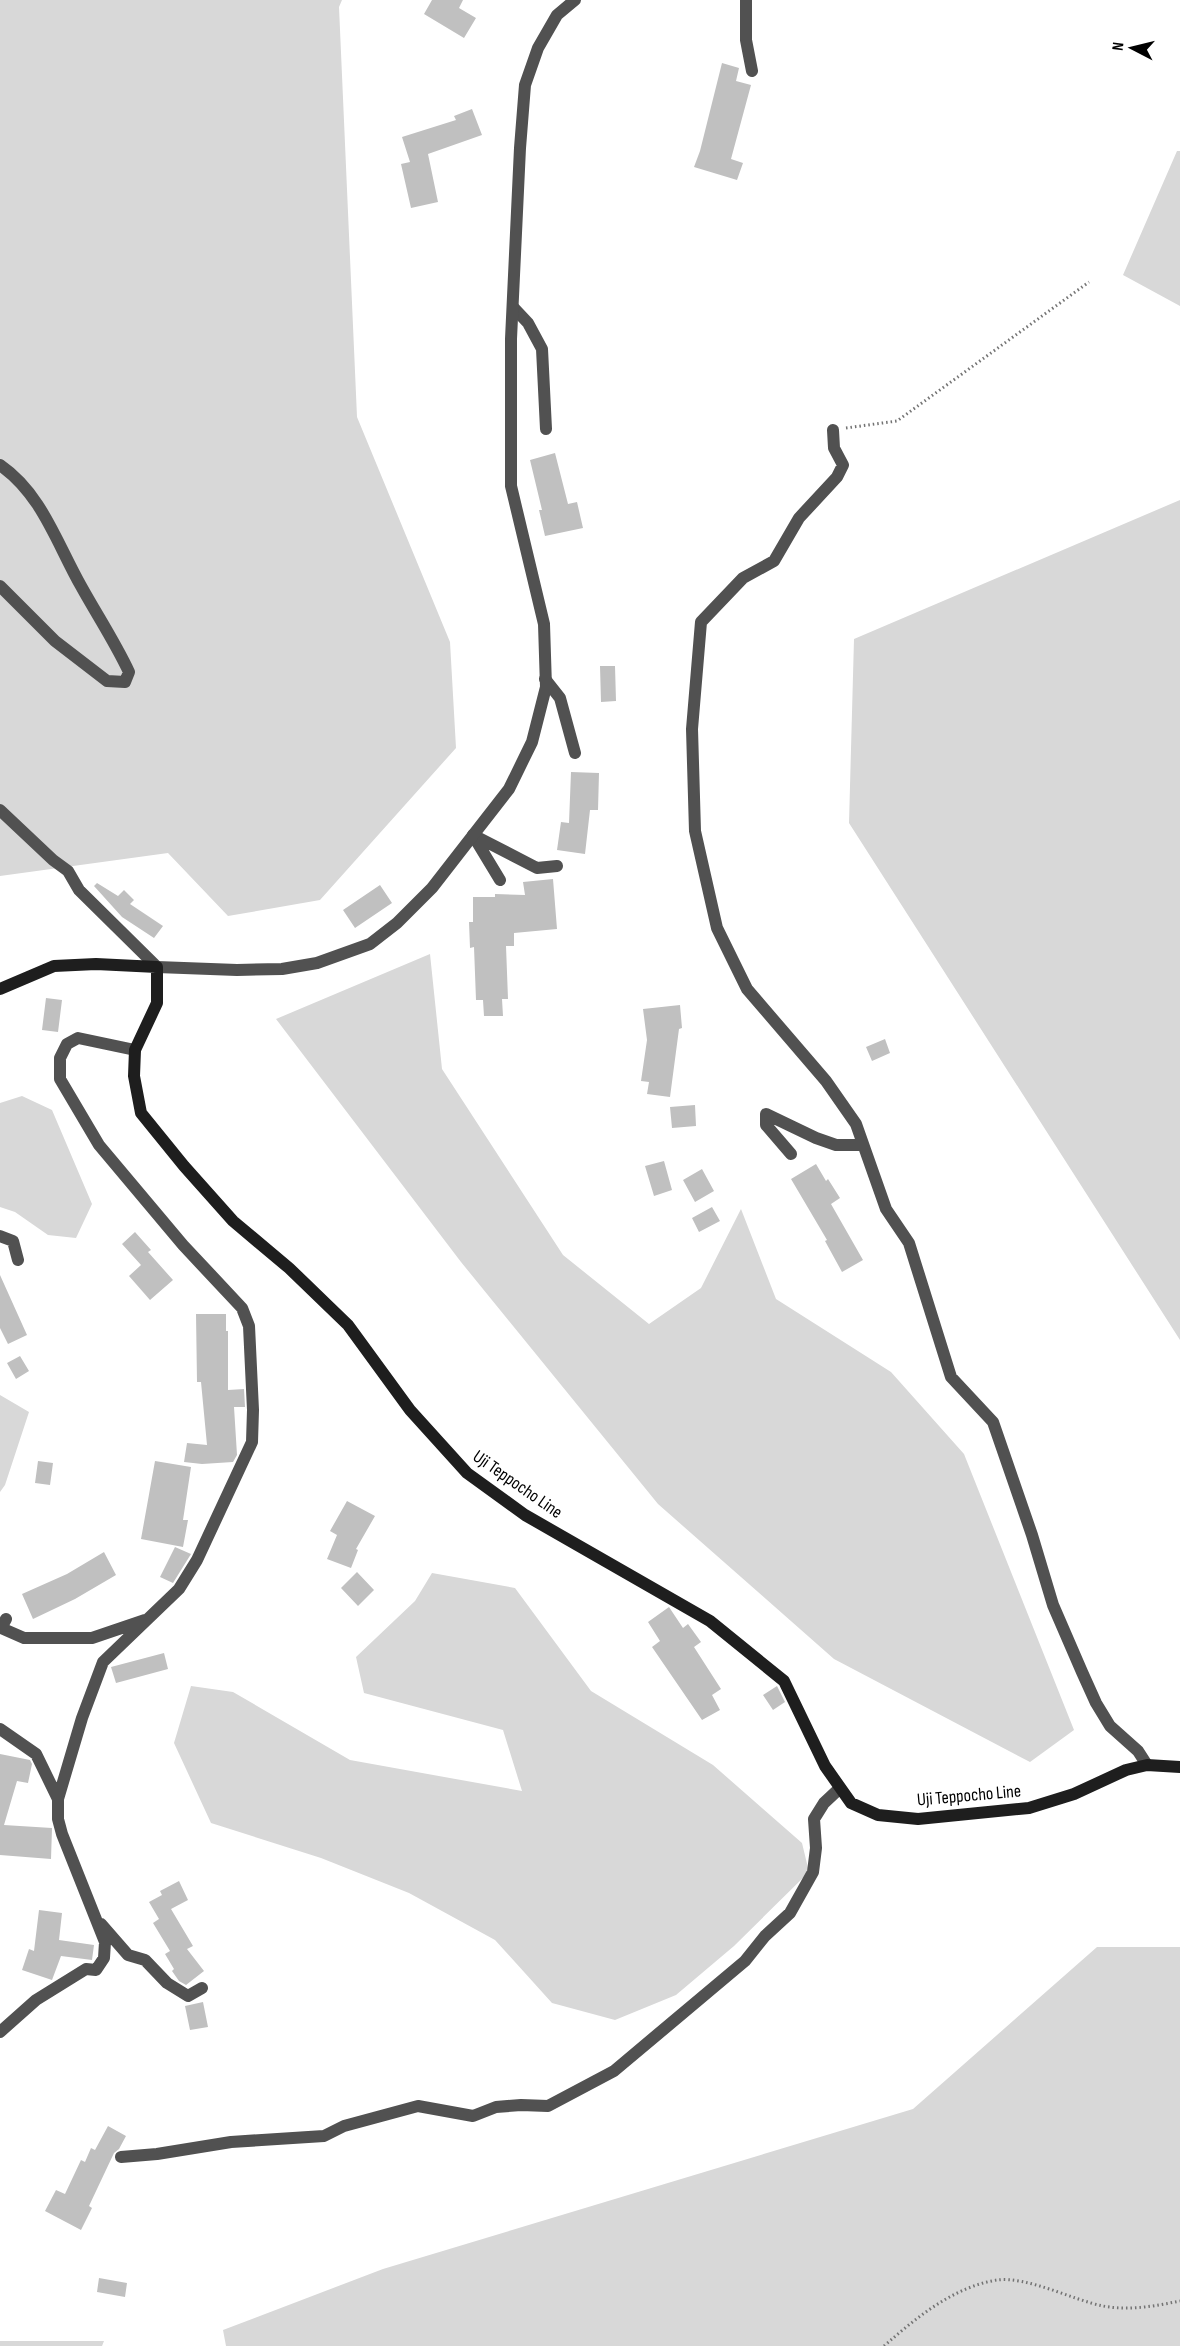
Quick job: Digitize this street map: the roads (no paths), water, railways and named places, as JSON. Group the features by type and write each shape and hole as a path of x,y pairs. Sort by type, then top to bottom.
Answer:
{"main road":[{"path":"0,989 54,966 96,964 157,967"},
{"name":"Uji Teppocho Line","path":"157,967 157,1003 135,1050 134,1076 141,1113 184,1166 233,1221 289,1268 348,1324 410,1410 467,1473 525,1515 710,1621 784,1681 825,1766 851,1803 878,1815 918,1819 1029,1808 1074,1794 1126,1770 1147,1765 1180,1767"}],"street":[{"path":"0,810 53,860 68,871 79,890 157,967 282,969 317,963 344,955 370,944 397,923 432,888 509,789 532,742 546,687 544,624 511,486 513,307 525,85 543,39 557,15 575,0"},
{"path":"746,0 746,40 752,71"},
{"path":"513,307 528,323 542,349 546,429"},
{"path":"833,430 834,448 843,465 837,477 798,518 774,561 743,578 701,622 692,729 695,831 717,928 747,989 826,1081 856,1124 886,1209 909,1243 951,1377 993,1422 1032,1535 1053,1605 1096,1703 1110,1726 1138,1751 1147,1765"},
{"path":"0,465 13,474 36,499 118,649 129,672 125,682 107,681 55,641 0,586"},
{"path":"545,679 560,698 576,753"},
{"path":"473,836 537,868 557,866"},
{"path":"473,836 500,880"},
{"path":"0,2032 36,2000 86,1969 96,1970 104,1958 105,1942 98,1921 62,1834 58,1819 58,1799 82,1718 103,1662 179,1589 197,1560 252,1442 253,1410 249,1326 242,1308 198,1262 99,1145 60,1079 60,1058 67,1044 78,1038 135,1050"},
{"path":"791,1154 766,1125 766,1114 836,1145 863,1145"},
{"path":"0,1236 13,1241 18,1260"},
{"path":"6,1619 1,1628 24,1638 53,1639 92,1638 149,1618"},
{"path":"0,1729 36,1754 58,1799"},
{"path":"121,2157 157,2154 231,2142 324,2136 344,2126 418,2106 473,2116 496,2107 548,2106 614,2071 745,1961 765,1936 790,1912 813,1872 816,1848 814,1819 824,1803 840,1788"},
{"path":"98,1921 128,1955 145,1960 167,1983 188,1996 202,1988"}]}
